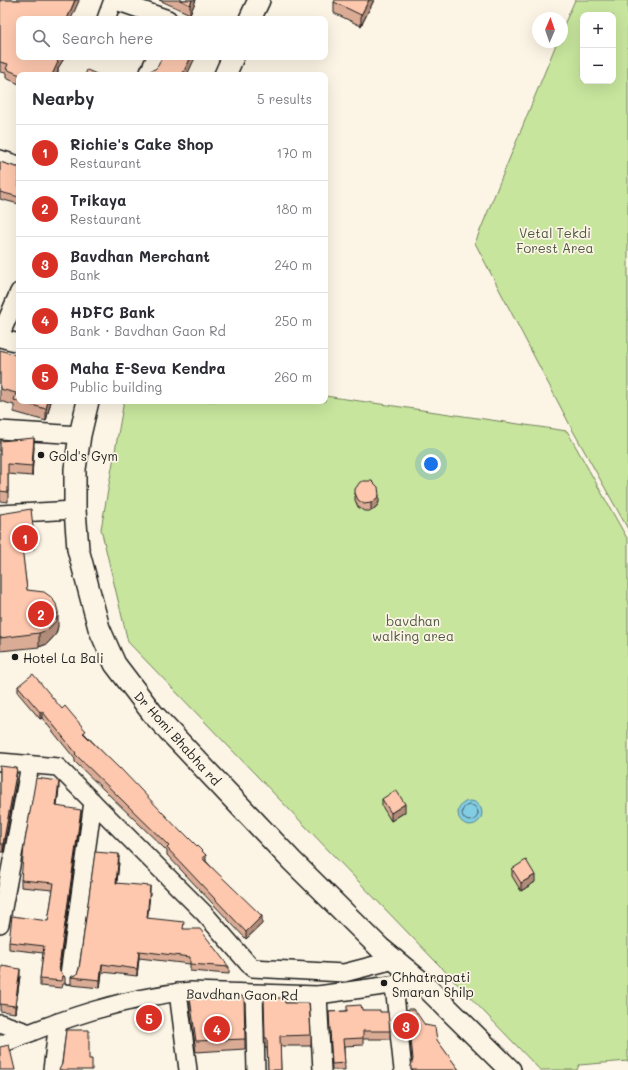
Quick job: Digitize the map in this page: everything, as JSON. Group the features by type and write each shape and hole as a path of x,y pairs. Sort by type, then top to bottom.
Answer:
{"main road":[{"path":"251,16 258,0"},
{"path":"226,72 232,60"},
{"name":"Dr Homi Bhabha rd","path":"87,404 80,435 75,469 75,510 78,549 99,628 114,664 153,714 241,808 380,948 420,981 510,1070"}],"street":[{"path":"107,16 113,0 159,16"},
{"path":"0,159 16,164"},
{"path":"16,300 5,330 16,340"},
{"path":"0,430 80,435"},
{"path":"0,514 75,510"},
{"path":"0,762 58,767 204,914 252,968 344,973 394,960"},
{"path":"0,924 30,765"},
{"path":"69,975 93,802"},
{"name":"Bavdhan Gaon Rd","path":"0,1045 58,1022 113,1005 178,992 191,991 318,995 420,981"},
{"path":"394,985 403,1070"},
{"path":"178,992 188,1070"},
{"path":"254,994 256,1070"},
{"path":"318,995 322,1070"},
{"path":"52,1070 58,1022"},
{"path":"0,1023 30,1033"}],"green space":[{"name":"Vetal Tekdi Forest Area","path":"575,0 628,0 628,529 572,429 475,243 555,48 568,48 568,16"},
{"name":"bavdhan walking area","path":"328,396 567,431 628,540 628,1061 579,1065 577,1070 540,1070 128,642 101,529 123,404 328,404"}],"water":[{"path":"470,801 475,802 481,808 481,818 475,824 470,825 465,824 459,818 458,813 459,808 465,802"}],"building":[{"path":"0,0 75,0 68,16 16,16 16,60 58,60 53,72 16,72 16,73 6,69 8,64 0,62"},
{"path":"180,0 192,0 190,5"},
{"path":"335,0 369,0 361,15 334,2"},
{"path":"161,60 190,60 184,72 150,72 158,66"},
{"path":"0,162 16,167 16,196 0,192"},
{"path":"0,350 16,355 16,393 0,389"},
{"path":"28,404 47,404 46,409"},
{"path":"34,438 32,466 8,464 8,492 0,491 0,441"},
{"path":"372,481 378,487 379,495 371,503 364,504 358,500 355,493 355,489 360,482"},
{"path":"31,509 34,536 21,538 27,590 44,592 51,597 56,604 58,612 56,621 47,630 39,633 0,638 0,514"},
{"path":"33,674 62,709 65,706 86,731 83,733 120,768 182,833 183,832 206,855 202,858 262,916 246,932 167,848 169,846 75,754 76,753 42,711 40,712 18,686"},
{"path":"0,766 17,768 3,844 0,844"},
{"path":"36,778 59,781 56,806 81,810 59,966 60,972 65,977 63,976 62,981 40,979 44,946 9,942 12,916 48,921 54,883 21,880 24,846"},
{"path":"396,790 405,804 391,813 382,799"},
{"path":"95,852 119,854 116,883 150,886 147,918 184,922 183,929 200,929 229,967 190,964 190,957 139,951 137,969 102,964 100,980 71,977 77,974 79,969"},
{"path":"526,860 535,875 521,883 512,869"},
{"path":"2,966 20,969 15,1006 0,1004 0,980"},
{"path":"242,996 244,998 245,1039 196,1041 190,998"},
{"path":"264,998 285,998 285,1003 309,1003 311,1035 280,1036 281,1070 268,1070 267,1038 265,1038"},
{"path":"361,1005 362,1010 380,1010 380,1012 388,1012 390,1031 363,1031 363,1038 343,1039 345,1063 332,1064 329,1012 347,1011 347,1006"},
{"path":"408,1009 414,1009 425,1025 435,1027 437,1040 459,1070 411,1070 413,1059"},
{"path":"66,1030 89,1030 89,1059 92,1059 92,1070 59,1070 62,1064"},
{"path":"9,1045 15,1070 0,1070 0,1047"}],"place":[{"name":"Gold's Gym","path":"41,455"},
{"name":"Richie's Cake Shop","path":"25,538"},
{"name":"Trikaya","path":"41,614"},
{"name":"Hotel La Bali","path":"15,657"},
{"name":"Chhatrapati Smaran Shilp","path":"384,983"},
{"name":"Maha E-Seva Kendra","path":"149,1018"},
{"name":"Bavdhan Merchant","path":"406,1026"},
{"name":"HDFC Bank","path":"217,1029"}]}
